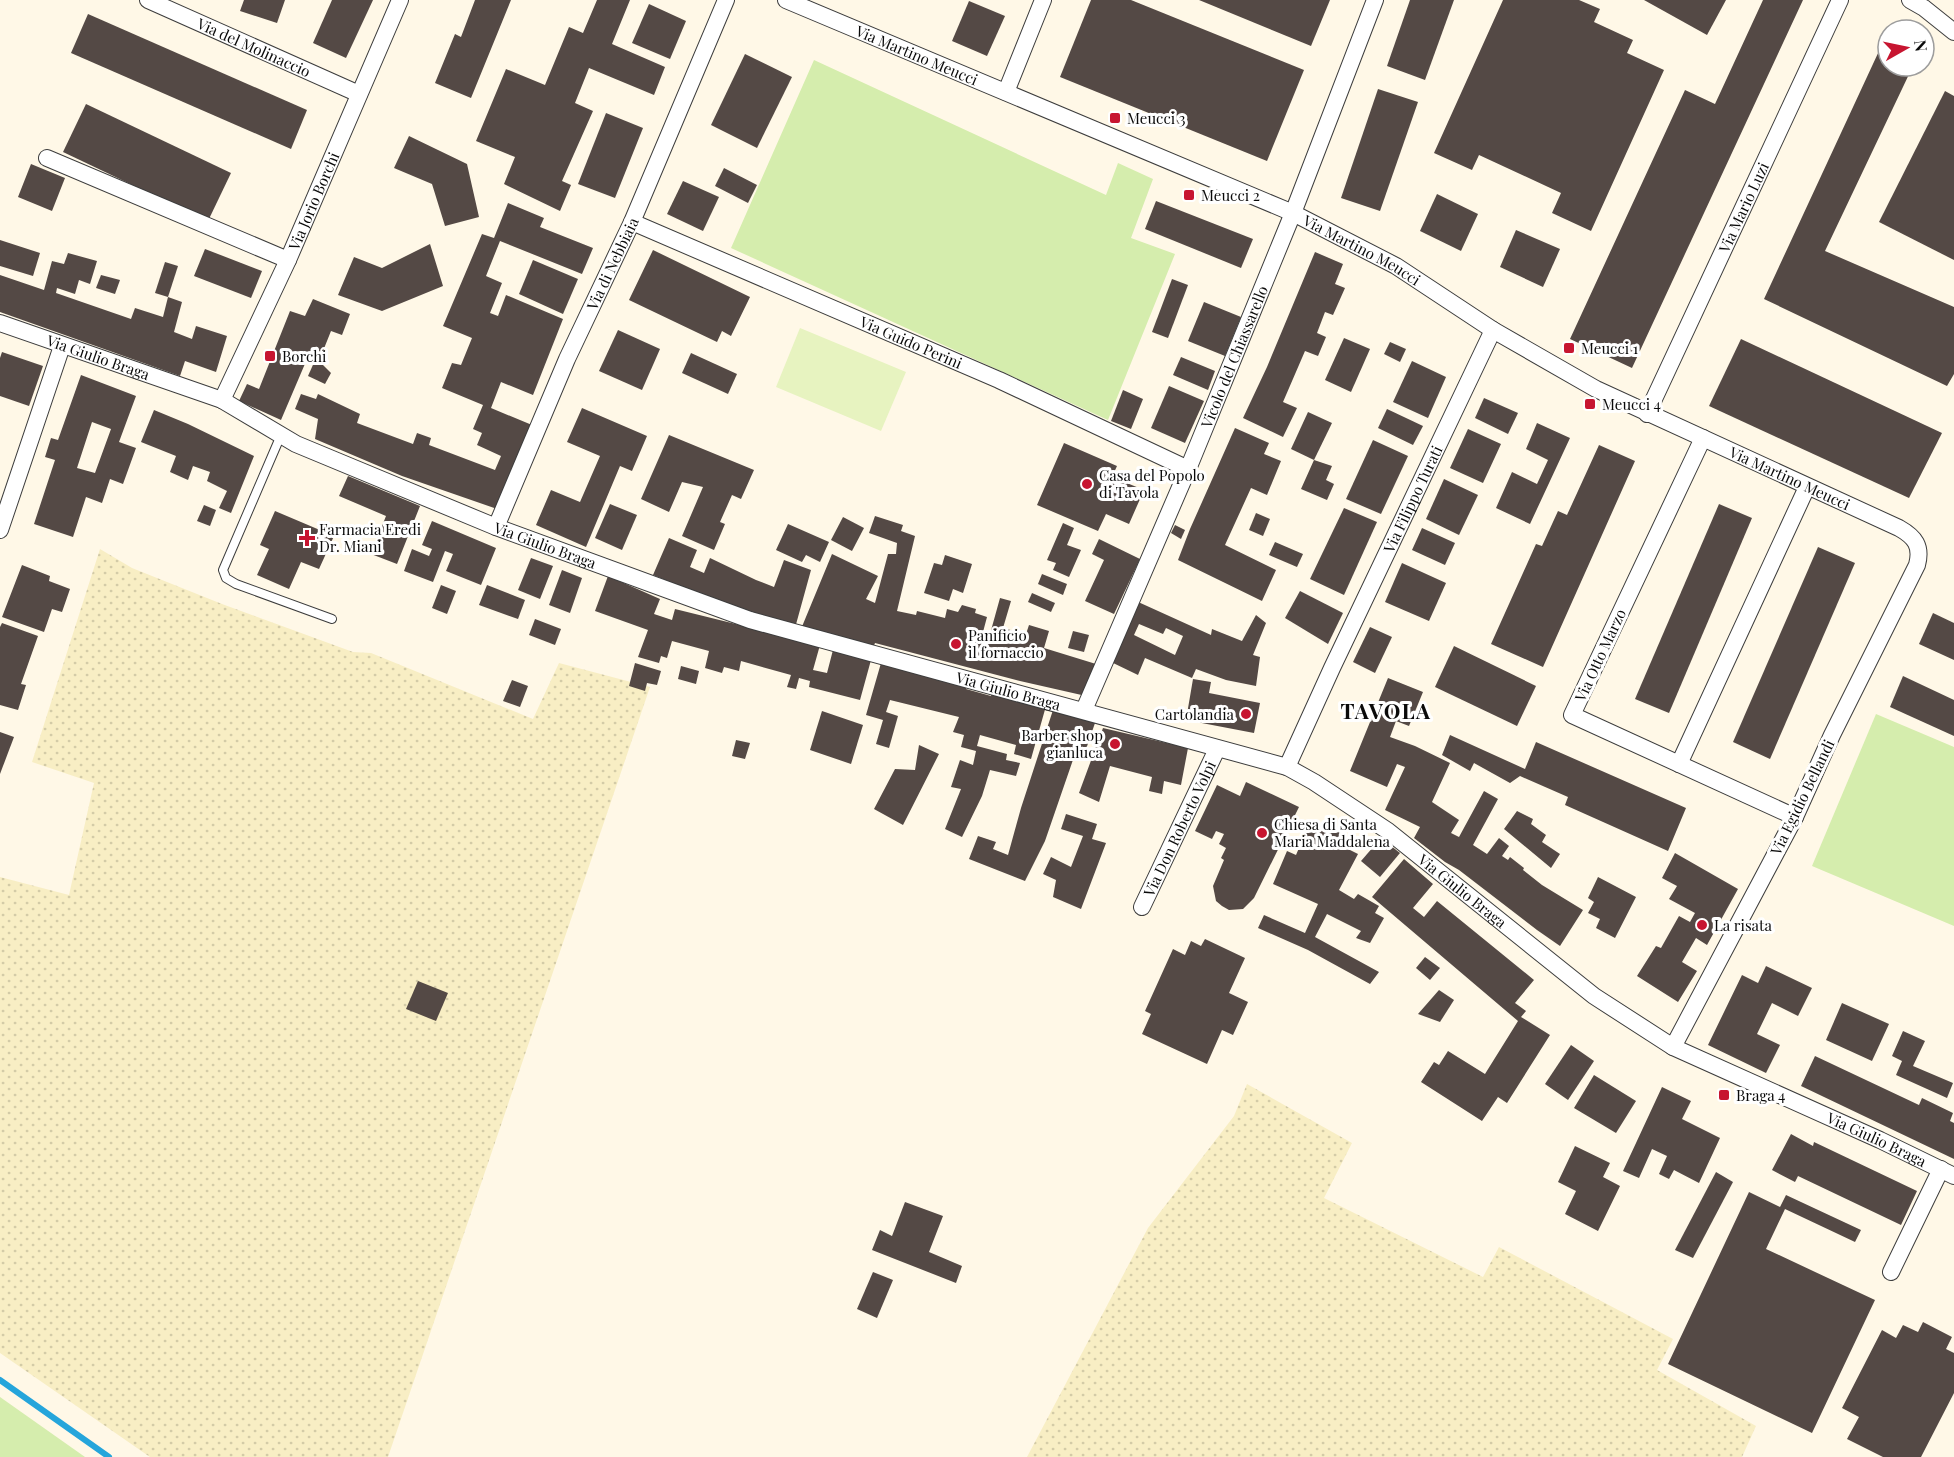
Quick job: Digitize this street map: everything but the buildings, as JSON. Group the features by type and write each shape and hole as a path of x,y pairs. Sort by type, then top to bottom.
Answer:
{"street":[{"name":"Via del Molinaccio","path":"148,0 359,94"},
{"name":"Via Jorio Borchi","path":"222,400 288,260 400,0"},
{"name":"Via di Nebbiaia","path":"496,527 567,359 632,222 726,0"},
{"name":"Via Martino Meucci","path":"786,0 1293,213 1396,266 1493,330 1596,389 1899,528 1910,534 1917,542"},
{"path":"1006,92 1043,0"},
{"name":"Vicolo del Chiassarello","path":"1084,710 1188,469 1293,213 1375,0"},
{"name":"Via Mario Luzi","path":"1647,414 1840,0"},
{"path":"1910,0 1954,32"},
{"path":"47,158 288,260"},
{"name":"Via Guido Perini","path":"632,222 999,380 1188,469"},
{"name":"Via Giulio Braga","path":"0,323 222,400 297,444 496,527 750,620 1287,767 1388,831 1594,996 1673,1047 1947,1172"},
{"name":"Via Filippo Turati","path":"1287,767 1493,330"},
{"path":"0,530 62,345"},
{"name":"Via Otto Marzo","path":"1703,438 1572,715 1795,817"},
{"path":"1679,764 1807,487"},
{"name":"Via Egidio Bellandi","path":"1673,1047 1795,817 1832,735 1917,565 1919,551 1917,542"},
{"name":"Via Don Roberto Volpi","path":"1142,907 1217,749"},
{"path":"1891,1272 1947,1172"}],"lane":[{"path":"281,435 223,570 226,578 236,584 332,619"}],"shaded area":[{"path":"100,549 132,568 222,604 353,652 371,653 533,719 559,663 650,687 388,1457 150,1457 0,1353 0,877 69,895 94,783 32,762"},
{"path":"1247,1084 1352,1143 1324,1198 1483,1277 1499,1247 1673,1339 1657,1370 1756,1426 1742,1457 1027,1457 1148,1228 1234,1116"}],"green space":[{"path":"814,60 1106,195 1118,163 1153,179 1131,238 1175,254 1108,420 731,248"},
{"path":"800,328 906,372 881,431 776,387"},
{"path":"1876,714 1954,747 1954,926 1812,866"},
{"path":"0,1397 85,1457 0,1457"}],"waterway":[{"path":"0,1380 109,1457"}],"place":[{"name":"Meucci 3","path":"1115,118"},
{"name":"Meucci 2","path":"1189,195"},
{"name":"Meucci 1","path":"1569,348"},
{"name":"Borchi","path":"270,356"},
{"name":"Meucci 4","path":"1590,404"},
{"name":"Casa del Popolo di Tavola","path":"1087,484"},
{"name":"Farmacia Eredi Dr. Miani","path":"307,538"},
{"name":"Panificio il fornaccio","path":"956,644"},
{"name":"Cartolandia","path":"1246,714"},
{"name":"Barber shop gianluca","path":"1115,744"},
{"name":"Chiesa di Santa Maria Maddalena","path":"1262,833"},
{"name":"La risata","path":"1702,925"},
{"name":"Braga 4","path":"1724,1095"}],"district":[{"name":"TAVOLA","path":"1386,710"}]}
